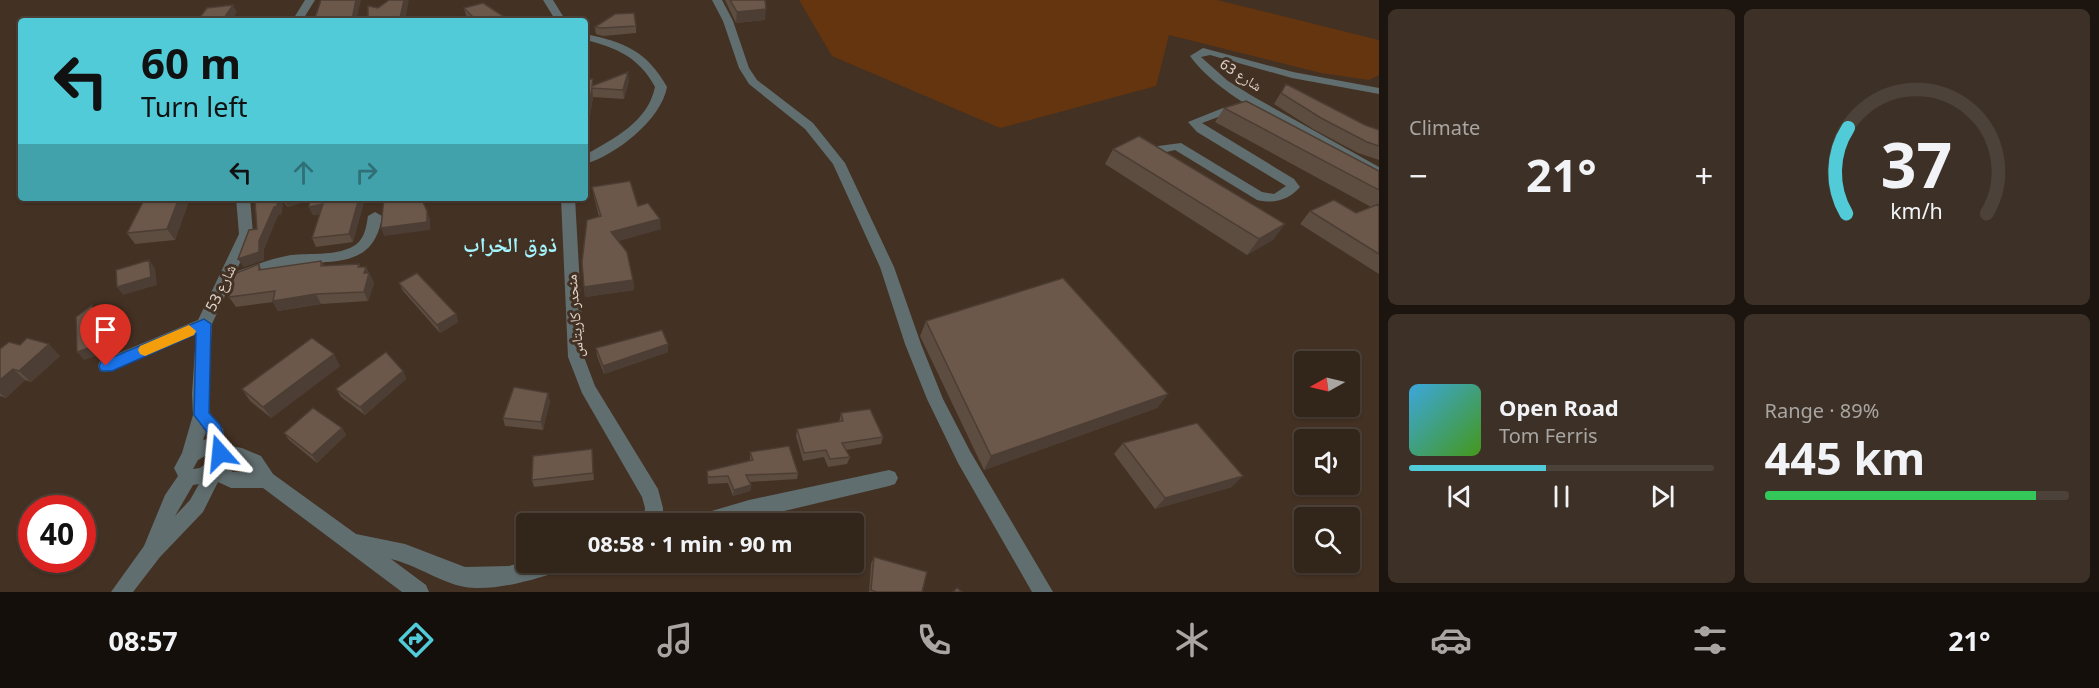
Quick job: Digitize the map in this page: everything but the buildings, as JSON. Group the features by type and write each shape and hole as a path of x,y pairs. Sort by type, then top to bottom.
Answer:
{"street":[{"path":"299,18 310,0"},
{"path":"549,0 559,18"},
{"path":"717,0 728,21 744,68 753,82 808,126 839,163 887,267 913,344 935,399 969,466 1043,592"},
{"path":"588,39 626,47 637,56 660,87 659,97 639,127 628,136 588,158"},
{"name":"شارع 63","path":"1379,92 1292,75 1211,52 1203,51 1195,56 1209,72 1237,92 1379,172"},
{"path":"1158,150 1177,146 1257,195 1272,200 1293,187 1289,182 1201,129 1194,122 1227,110 1242,109 1259,116 1379,186"},
{"name":"شارع 53","path":"188,477 183,468 190,455 201,415 204,324 246,234 243,201"},
{"name":"منحدر كاريتاس","path":"568,201 576,357 588,388 651,495 654,513"},
{"path":"223,282 284,261 349,254 365,245 371,238 375,228 375,216"},
{"path":"106,366 204,324"},
{"name":"شارع 53","path":"201,415 214,429 216,461"},
{"path":"190,455 207,447 231,480"},
{"path":"151,553 172,501 188,477 203,476 216,461 240,454 256,461 263,470 266,480"},
{"path":"195,510 207,489 216,461"},
{"path":"735,513 889,478"},
{"path":"122,592 151,553 195,510 231,480 266,480 354,542 419,592"},
{"path":"354,542 405,553 465,577 509,576 520,573"}],"shaded area":[{"path":"799,0 1217,0 1379,40 1379,75 1369,80 1321,73 1169,35 1156,86 1000,128 832,56"}],"slow traffic":[{"path":"145,350 189,331"}],"district":[{"name":"ذوق الخراب","path":"510,245"}],"route":[{"path":"106,366 204,324 201,415 214,429 217,449 220,453"}]}
